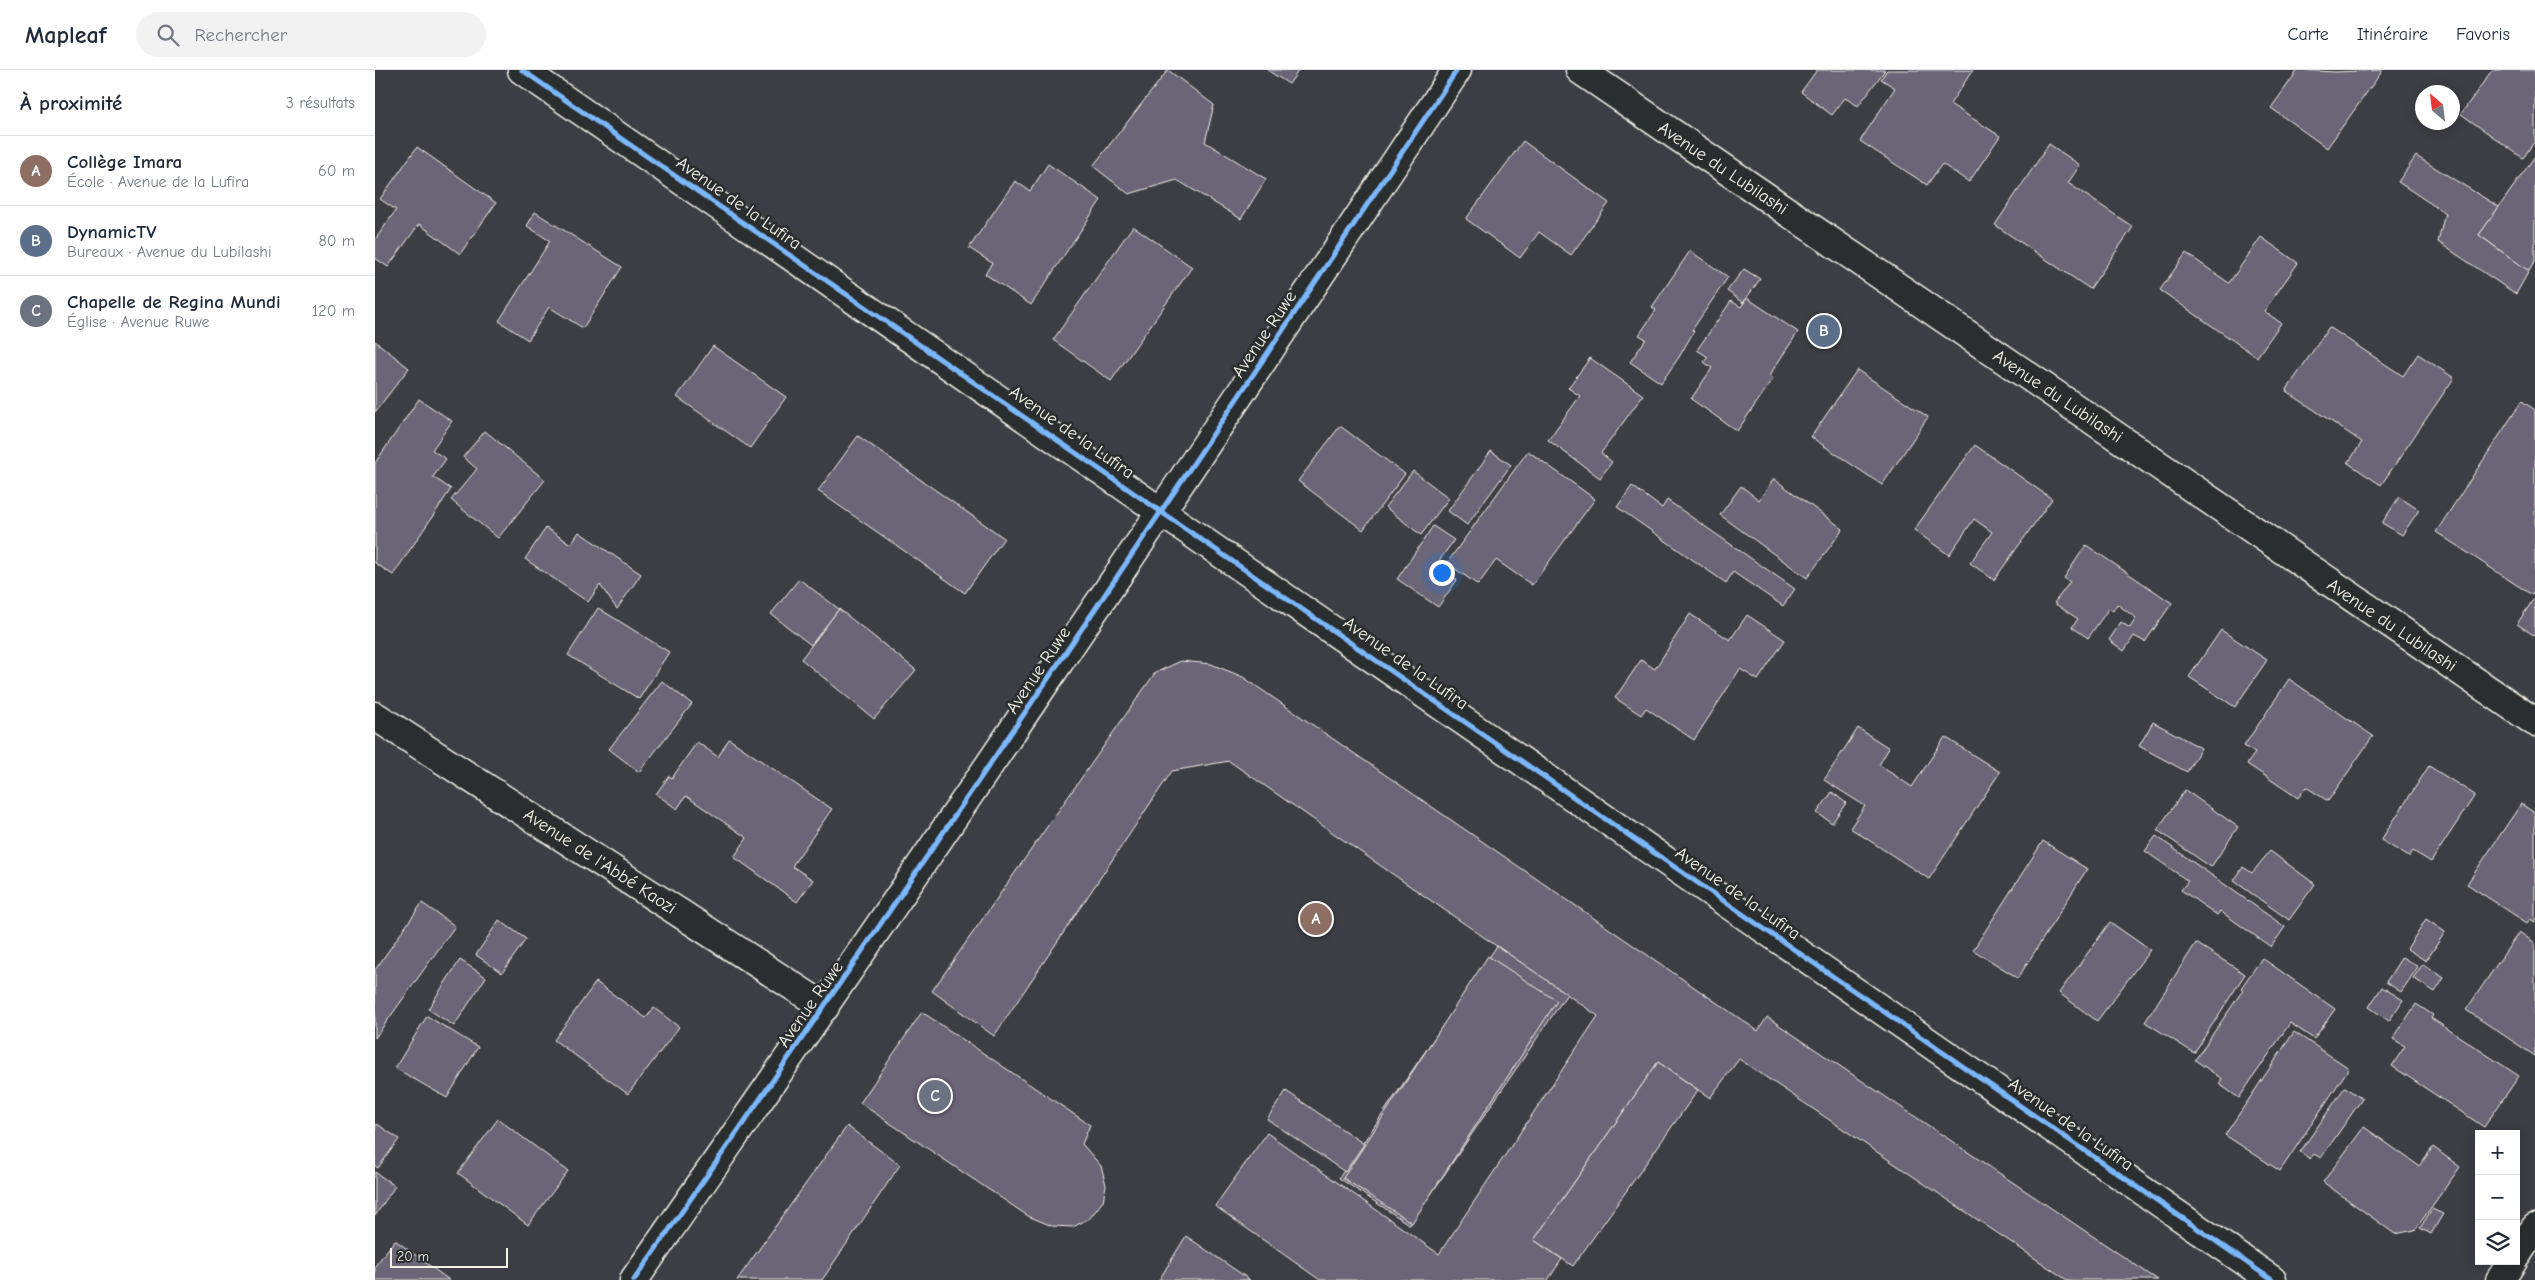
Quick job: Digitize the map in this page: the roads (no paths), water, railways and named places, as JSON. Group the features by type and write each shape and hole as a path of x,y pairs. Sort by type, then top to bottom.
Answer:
{"street":[{"name":"Avenue de la Lufira","path":"522,70 1163,511 2272,1280"},
{"name":"Avenue Ruwe","path":"634,1280 825,1007 1163,511 1457,70"},
{"name":"Avenue du Lubilashi","path":"1580,70 2535,722"},
{"name":"Avenue de l'Abbé Kaozi","path":"375,716 825,1007"},
{"path":"2520,1250 2535,1228"},
{"path":"2500,1280 2510,1265"}],"place":[{"name":"DynamicTV","path":"1824,331"},
{"name":"Collège Imara","path":"1316,919"},
{"name":"Chapelle de Regina Mundi","path":"935,1096"}]}
